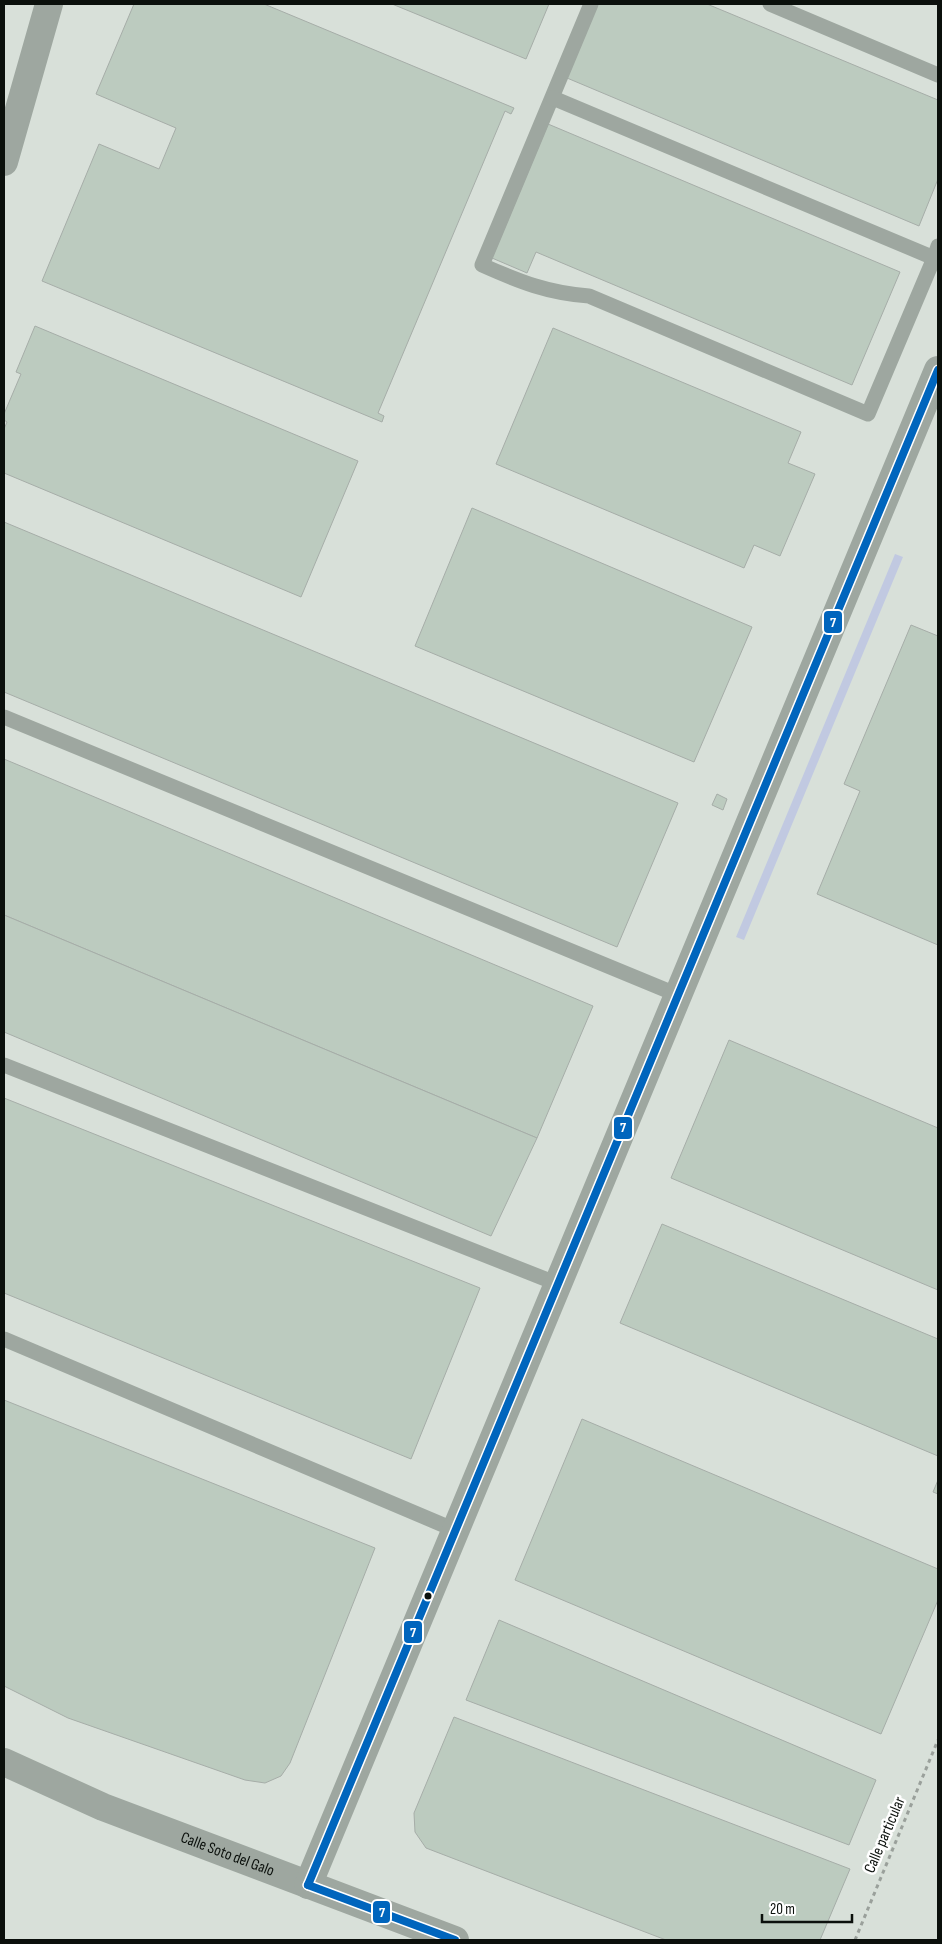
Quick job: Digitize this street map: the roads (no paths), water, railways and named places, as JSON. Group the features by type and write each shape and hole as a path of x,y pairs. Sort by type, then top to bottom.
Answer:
{"street":[{"path":"4,162 49,4"},
{"path":"308,1885 938,370"},
{"name":"Calle Soto del Galo","path":"4,1762 103,1807 455,1940"}],"lane":[{"path":"553,98 936,252 868,414 590,296 553,292 523,284 482,265 591,4"},
{"path":"770,4 938,75"},
{"path":"4,717 678,995"},
{"path":"4,1065 558,1284"},
{"path":"4,1339 456,1530"}]}
